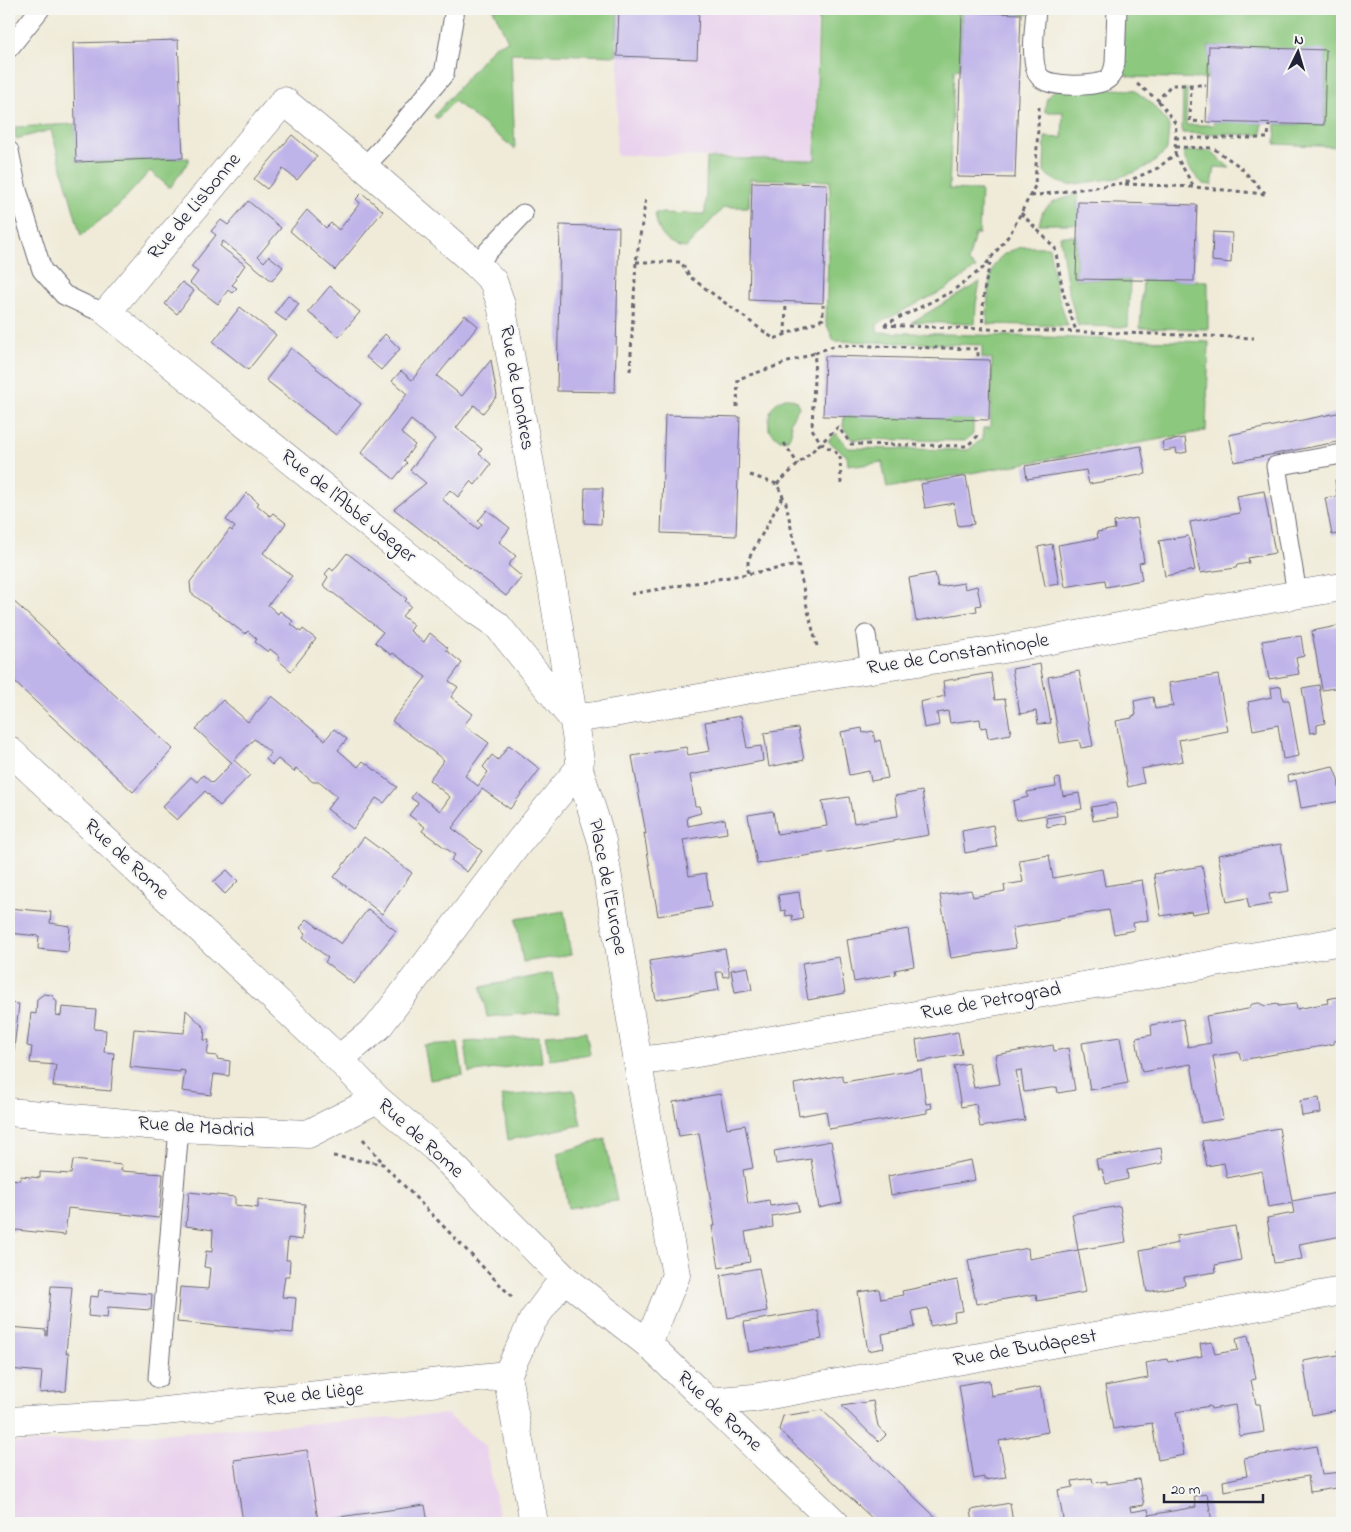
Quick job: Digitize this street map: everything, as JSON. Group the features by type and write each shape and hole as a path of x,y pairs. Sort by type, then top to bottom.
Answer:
{"street":[{"name":"Rue de Londres","path":"284,101 364,167 493,281 501,304 553,591 580,769"},
{"name":"Rue de Lisbonne","path":"107,312 284,101"},
{"name":"Rue de l'Abbé Jaeger","path":"107,312 475,610 497,625 572,718"},
{"name":"Rue de Constantinople","path":"572,718 608,714 871,669 998,650 1342,587"},
{"name":"Rue de Rome","path":"9,750 339,1059 376,1100 434,1148 564,1278 648,1344 835,1523"},
{"path":"339,1059 378,1027 519,842 580,769"},
{"name":"Place de l'Europe","path":"580,769 602,841 645,1106 676,1275 648,1344"},
{"name":"Rue de Petrograd","path":"639,1061 690,1054 1342,941"},
{"name":"Rue de Madrid","path":"9,1112 179,1128 308,1134 376,1100"},
{"path":"534,1523 507,1375 534,1320 564,1278"},
{"name":"Rue de Budapest","path":"708,1402 754,1398 1342,1291"},
{"name":"Rue de Liège","path":"9,1421 146,1412 507,1375"}],"lane":[{"path":"9,48 40,9"},
{"path":"364,167 444,74 455,9"},
{"path":"1036,9 1034,61 1040,77 1054,84 1080,85 1089,85 1108,80 1113,72 1117,9"},
{"path":"9,151 17,190 42,270 64,295 92,308 107,312"},
{"path":"476,264 522,214"},
{"path":"1297,594 1276,466 1342,454"},
{"path":"866,636 871,669"},
{"path":"158,1378 179,1128"}],"path":[{"path":"1040,77 1035,186 1010,234 983,268 951,292 884,325 982,330 1076,331 1254,338"},
{"path":"1108,80 1137,83 1158,100 1176,124 1175,154 1194,187"},
{"path":"1191,84 1190,121 1204,122"},
{"path":"1158,100 1171,85 1206,85"},
{"path":"1176,138 1268,138 1268,125"},
{"path":"1030,196 1124,184 1194,187 1265,194 1239,166 1213,148 1175,147"},
{"path":"1124,184 1158,168 1175,154"},
{"path":"630,371 636,262 646,198"},
{"path":"1021,213 1056,248 1063,292 1076,331"},
{"path":"982,330 984,292 991,257"},
{"path":"636,262 681,262 690,277 774,339 823,319 823,305"},
{"path":"785,335 786,303"},
{"path":"738,408 738,379 836,345 978,349 978,358"},
{"path":"815,353 812,429 821,443 840,455 842,484"},
{"path":"777,484 838,427 851,444 967,446 980,434"},
{"path":"784,443 798,464"},
{"path":"750,474 777,484 786,503 807,606 819,651"},
{"path":"748,573 748,560 783,496"},
{"path":"631,594 799,565"},
{"path":"360,1135 383,1164 534,1320"},
{"path":"332,1156 383,1164"}],"shaded area":[{"path":"620,9 817,9 814,159 616,155"},
{"path":"447,1414 486,1447 500,1523 9,1523 9,1444"}],"green space":[{"path":"493,9 618,9 616,56 511,53 515,149 454,101 437,119 434,116 494,46 508,41"},
{"path":"819,9 1028,9 1028,15 962,12 960,69 954,70 949,189 981,190 979,234 975,234 968,262 976,268 946,289 877,324 877,332 1209,342 1206,431 887,488 882,462 856,466 855,464 848,465 847,456 828,441 836,433 848,448 968,450 982,439 983,428 990,428 992,359 982,358 982,345 834,341 826,323 830,181 750,179 749,207 724,207 686,248 673,244 664,237 660,232 655,213 705,214 707,158 815,160"},
{"path":"1123,9 1342,9 1342,147 1275,144 1276,124 1324,125 1326,51 1209,46 1208,79 1127,76 1122,70"},
{"path":"1064,87 1134,90 1150,102 1167,122 1169,127 1167,150 1152,164 1117,178 1069,185 1058,182 1048,176 1044,171 1045,137 1062,138 1063,112 1045,112 1046,101 1051,93"},
{"path":"1183,89 1187,89 1186,125 1213,125 1214,122 1262,123 1262,135 1182,133"},
{"path":"75,124 76,162 189,158 189,161 170,188 150,171 119,205 81,236 51,130 16,139 15,127"},
{"path":"1183,151 1210,151 1230,168 1215,167 1212,185 1203,184 1187,164"},
{"path":"1078,194 1078,224 1039,224 1043,211 1053,202"},
{"path":"1060,236 1077,236 1076,279 1130,280 1128,327 1078,326 1068,289"},
{"path":"1022,247 1049,247 1057,292 1068,326 987,324 988,290 994,266 1003,255"},
{"path":"1143,280 1208,281 1208,329 1140,328"},
{"path":"980,282 975,324 912,322"},
{"path":"785,398 797,401 799,407 790,422 791,431 788,439 780,440 769,430 769,419 771,410 776,403"},
{"path":"844,416 973,419 973,434 965,441 852,439 843,427"},
{"path":"564,911 571,955 523,962 516,919"},
{"path":"552,973 560,1011 487,1017 481,987"},
{"path":"586,1032 590,1054 550,1060 545,1035"},
{"path":"539,1036 542,1062 469,1073 465,1042"},
{"path":"458,1043 463,1075 430,1080 424,1045"},
{"path":"574,1090 581,1125 508,1140 502,1096"},
{"path":"605,1139 617,1201 568,1208 558,1153"}],"building":[{"path":"619,9 699,9 697,59 617,56"},
{"path":"962,12 1021,14 1015,178 957,177"},
{"path":"178,40 183,158 76,162 73,43"},
{"path":"1209,46 1326,50 1324,125 1206,122"},
{"path":"292,135 317,156 297,180 283,169 267,189 254,179"},
{"path":"752,182 827,184 823,303 749,300"},
{"path":"362,193 383,211 335,270 290,231 307,210 326,228 331,223 339,230 360,203 356,199"},
{"path":"248,201 281,228 258,256 264,262 269,256 283,267 272,281 223,241 220,246 245,265 232,285 237,288 232,293 228,290 218,304 190,283 198,272 191,267 216,235 211,231 221,220 228,225"},
{"path":"1078,202 1197,205 1194,281 1076,279"},
{"path":"560,225 619,227 615,392 557,391"},
{"path":"1213,232 1232,233 1231,263 1212,261"},
{"path":"182,282 194,291 177,314 165,304"},
{"path":"330,286 360,312 339,337 308,312"},
{"path":"288,295 299,304 286,321 275,313"},
{"path":"240,307 276,335 248,370 213,342"},
{"path":"465,315 478,326 437,376 462,396 491,360 497,396 483,413 474,405 456,428 482,449 479,454 491,464 475,485 471,481 458,497 450,490 442,499 478,529 482,524 478,521 487,510 510,528 499,542 516,556 508,565 522,577 506,596 394,509 426,483 410,470 435,439 411,420 401,433 415,445 404,460 407,463 394,479 361,453 407,394 392,381 401,371 412,380"},
{"path":"385,334 400,349 381,370 366,357"},
{"path":"291,348 361,404 336,435 266,380"},
{"path":"825,356 990,360 989,420 823,416"},
{"path":"1342,412 1342,441 1234,462 1229,435"},
{"path":"665,415 740,417 736,536 661,533"},
{"path":"1185,438 1187,452 1177,454 1176,449 1164,451 1162,442"},
{"path":"1141,446 1146,474 1089,484 1086,470 1027,479 1025,466"},
{"path":"966,476 974,524 958,526 954,503 925,508 921,484"},
{"path":"1342,479 1342,533 1332,535 1325,498 1337,496 1335,480"},
{"path":"585,488 603,488 601,524 584,523"},
{"path":"1264,491 1275,553 1248,558 1249,563 1237,565 1236,568 1200,573 1190,522 1240,513 1237,496"},
{"path":"247,493 270,516 273,513 286,523 263,553 292,576 268,605 278,614 280,611 293,621 291,624 301,632 303,629 316,639 291,671 278,660 280,657 270,649 268,652 255,642 257,639 248,631 245,634 191,593 190,582 230,529 232,531 235,527 226,520"},
{"path":"1137,518 1144,562 1139,563 1142,580 1106,587 1105,580 1065,587 1058,545 1098,538 1097,532 1115,529 1114,522"},
{"path":"1188,536 1195,570 1165,576 1159,541"},
{"path":"1052,544 1059,584 1045,586 1038,547"},
{"path":"347,553 407,599 405,601 411,606 402,616 414,625 410,631 424,642 430,633 462,663 449,681 458,687 451,697 473,714 464,725 489,743 465,776 478,786 488,772 483,767 492,755 498,760 509,745 540,769 510,809 482,789 452,828 482,851 467,872 451,860 455,855 422,831 425,827 409,815 418,803 411,798 415,792 440,811 450,797 429,780 444,760 392,721 426,677 393,653 391,655 375,642 383,632 323,585 328,577 325,574 330,568 333,571"},
{"path":"935,573 938,587 964,583 965,589 977,586 981,605 976,606 977,611 916,621 909,578"},
{"path":"9,597 173,749 133,792 9,677"},
{"path":"1342,625 1342,687 1322,690 1312,631"},
{"path":"1301,636 1304,656 1296,658 1299,674 1269,679 1262,641"},
{"path":"1040,664 1051,723 1038,724 1036,711 1020,714 1012,669"},
{"path":"1079,671 1093,746 1081,748 1079,740 1060,743 1048,677"},
{"path":"991,673 995,700 1005,699 1011,734 988,738 986,727 981,728 980,719 950,723 948,711 937,713 939,725 924,728 920,702 945,696 943,681"},
{"path":"1218,675 1228,731 1179,740 1183,761 1141,769 1144,783 1128,787 1116,721 1132,718 1132,716 1136,715 1134,701 1153,697 1155,709 1173,706 1169,683"},
{"path":"1319,685 1325,723 1317,725 1317,732 1310,733 1302,688"},
{"path":"1281,686 1283,700 1289,700 1299,756 1283,759 1278,725 1253,730 1248,702 1272,697 1271,688"},
{"path":"272,696 325,740 334,729 347,739 338,750 358,767 363,761 397,787 384,803 376,798 353,829 327,809 337,796 320,782 313,782 296,768 294,772 278,759 272,765 266,759 271,753 254,739 234,760 250,775 220,806 205,791 177,820 162,807 191,777 197,782 203,775 212,783 232,763 196,729 223,700 248,722"},
{"path":"741,716 747,748 761,746 763,761 690,775 695,806 699,806 701,813 687,817 688,826 725,819 727,833 683,840 689,876 706,873 711,907 658,916 632,756 686,747 688,755 710,751 705,722"},
{"path":"798,728 804,760 769,767 764,733"},
{"path":"862,728 863,733 873,731 875,742 880,740 888,778 871,781 869,771 849,775 841,732"},
{"path":"1333,766 1338,779 1341,801 1301,808 1296,780 1288,782 1287,776"},
{"path":"1060,778 1063,796 1079,793 1082,809 1016,820 1013,801 1028,797 1027,792 1056,787 1055,779"},
{"path":"922,791 929,835 757,864 748,815 773,811 777,834 827,826 822,801 849,797 854,823 898,816 895,796"},
{"path":"1115,803 1118,817 1093,821 1091,807"},
{"path":"1064,815 1065,823 1047,827 1046,818"},
{"path":"993,825 997,847 965,853 962,831"},
{"path":"364,837 412,873 382,914 334,877"},
{"path":"1281,844 1289,891 1269,894 1271,904 1249,908 1247,898 1227,902 1218,855"},
{"path":"1049,855 1053,878 1102,869 1105,886 1142,880 1148,920 1133,923 1134,930 1114,934 1109,910 1060,918 1060,920 1012,928 1016,948 951,958 940,895 971,890 973,897 1005,891 1004,885 1023,882 1019,860"},
{"path":"1202,866 1210,911 1192,914 1191,911 1161,916 1154,874"},
{"path":"227,870 238,881 225,894 213,882"},
{"path":"799,892 803,919 793,921 792,915 786,916 785,910 781,911 778,895"},
{"path":"9,908 51,912 50,923 70,926 68,952 38,949 39,936 9,933"},
{"path":"368,909 396,931 354,984 325,962 328,958 303,937 306,933 300,928 307,919 341,944"},
{"path":"908,929 914,966 895,970 896,974 854,982 847,940"},
{"path":"725,949 729,976 723,977 722,972 716,972 719,990 656,1000 649,961"},
{"path":"839,957 845,993 808,1000 802,963"},
{"path":"748,967 752,990 735,993 731,970"},
{"path":"44,994 52,995 57,1002 56,1015 61,1016 62,1007 96,1010 94,1029 106,1030 104,1052 114,1053 111,1091 53,1086 56,1065 30,1063 32,1047 27,1046 31,1013 36,1014 37,999"},
{"path":"1342,996 1342,1040 1334,1041 1334,1044 1241,1060 1239,1052 1213,1056 1223,1119 1201,1123 1191,1064 1142,1072 1136,1038 1152,1035 1151,1025 1183,1019 1188,1047 1211,1043 1206,1016 1248,1009 1252,1004 1259,1003 1265,1006 1296,1004 1297,1009 1328,1003 1327,999"},
{"path":"9,1003 19,1004 13,1058 9,1057"},
{"path":"186,1010 205,1028 204,1040 209,1040 207,1055 217,1056 217,1059 230,1061 229,1076 214,1074 211,1095 182,1091 185,1071 130,1067 134,1029 184,1033"},
{"path":"958,1032 962,1054 919,1062 916,1040"},
{"path":"1120,1037 1128,1083 1090,1090 1082,1043"},
{"path":"1053,1045 1054,1051 1068,1048 1075,1090 1058,1093 1057,1087 1024,1092 1021,1070 1016,1071 1025,1120 980,1127 976,1104 961,1107 954,1066 969,1063 974,1088 1000,1084 995,1055"},
{"path":"921,1069 926,1104 931,1103 932,1108 927,1109 927,1113 829,1129 826,1111 799,1116 794,1084 842,1075 844,1082"},
{"path":"720,1094 727,1128 745,1125 753,1168 743,1170 748,1204 769,1200 770,1206 797,1202 799,1211 772,1216 773,1227 745,1232 750,1262 719,1268 712,1226 715,1226 699,1133 679,1136 673,1102"},
{"path":"1319,1098 1321,1113 1302,1116 1300,1101"},
{"path":"1279,1128 1292,1201 1342,1192 1342,1236 1299,1244 1302,1259 1274,1263 1267,1218 1294,1213 1292,1203 1268,1207 1262,1171 1227,1178 1224,1163 1207,1166 1202,1141"},
{"path":"831,1141 842,1203 819,1208 811,1159 776,1164 774,1151"},
{"path":"1161,1148 1163,1163 1127,1170 1128,1179 1106,1184 1102,1169 1098,1169 1096,1159"},
{"path":"73,1160 122,1165 121,1171 163,1174 159,1218 68,1208 65,1235 9,1231 9,1179 20,1180 21,1176 40,1178 40,1172 71,1174"},
{"path":"971,1160 975,1180 891,1195 888,1176"},
{"path":"189,1192 235,1197 235,1205 258,1208 258,1199 305,1204 302,1240 288,1238 286,1260 290,1260 289,1276 285,1276 282,1297 296,1298 293,1333 177,1322 180,1287 208,1289 210,1268 204,1267 206,1251 212,1252 213,1230 186,1226"},
{"path":"1120,1206 1126,1242 1078,1250 1072,1214"},
{"path":"1235,1226 1241,1260 1215,1265 1216,1272 1184,1277 1185,1285 1147,1292 1140,1251 1178,1243 1176,1236"},
{"path":"1028,1248 1029,1259 1078,1250 1086,1292 1037,1301 1036,1294 976,1304 968,1260"},
{"path":"759,1268 767,1311 728,1318 721,1275"},
{"path":"957,1280 963,1311 954,1312 955,1321 930,1326 928,1308 912,1311 915,1327 882,1334 884,1348 868,1351 858,1292 879,1289 881,1299 903,1295 902,1291"},
{"path":"51,1286 72,1287 66,1353 69,1353 66,1391 40,1393 42,1372 9,1369 9,1327 46,1330 47,1336"},
{"path":"99,1290 152,1294 151,1310 108,1307 107,1318 88,1316 90,1296 98,1297"},
{"path":"817,1310 822,1339 749,1352 744,1322"},
{"path":"1248,1335 1256,1379 1251,1380 1256,1404 1260,1404 1264,1432 1240,1436 1235,1405 1211,1409 1210,1406 1176,1412 1184,1455 1158,1460 1152,1423 1113,1429 1105,1386 1148,1378 1146,1363 1167,1359 1168,1362 1202,1356 1200,1344 1212,1342 1215,1354 1238,1350 1236,1338"},
{"path":"1342,1349 1342,1409 1312,1415 1303,1361 1338,1355 1338,1350"},
{"path":"989,1380 991,1396 1040,1387 1048,1432 999,1441 1006,1477 984,1480 984,1477 974,1479 959,1385"},
{"path":"873,1401 878,1426 886,1435 879,1442 842,1406"},
{"path":"822,1410 942,1523 877,1523 779,1430 783,1416"},
{"path":"1317,1446 1322,1474 1342,1472 1342,1487 1310,1492 1308,1476 1224,1491 1223,1481 1247,1476 1244,1458"},
{"path":"307,1450 318,1520 425,1505 428,1523 243,1523 234,1460"},
{"path":"1092,1478 1093,1483 1107,1481 1107,1484 1139,1479 1144,1505 1130,1507 1131,1512 1148,1509 1149,1515 1196,1507 1194,1496 1207,1494 1212,1522 1111,1523 1110,1520 1092,1523 1043,1523 1063,1519 1058,1490 1073,1487 1072,1481"},
{"path":"1010,1503 1013,1523 973,1523 971,1510"}]}
